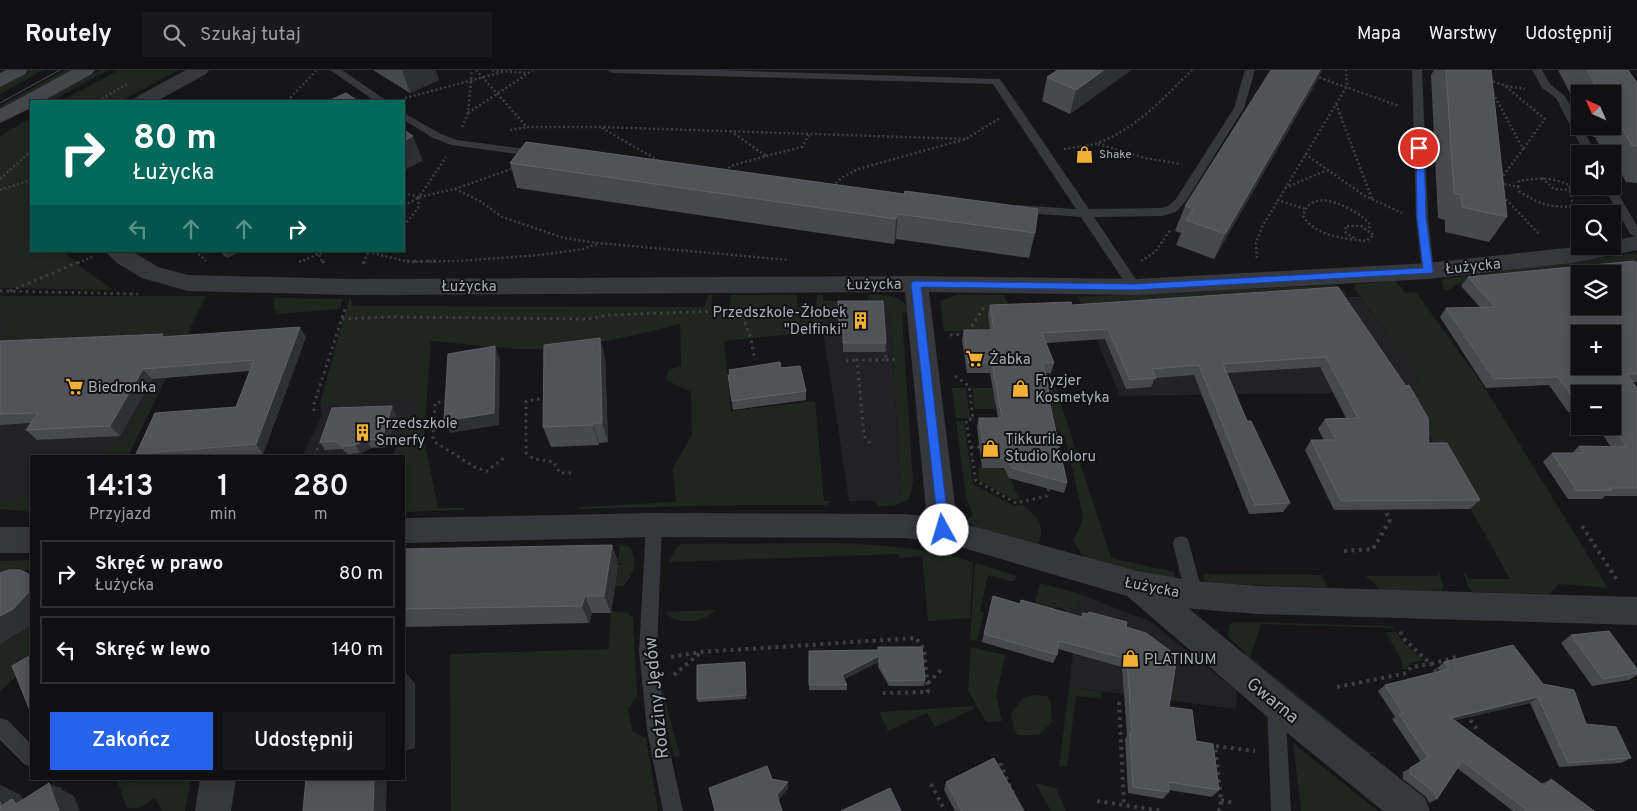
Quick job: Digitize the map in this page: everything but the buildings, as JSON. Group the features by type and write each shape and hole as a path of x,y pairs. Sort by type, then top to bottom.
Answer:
{"main road":[{"path":"0,81 19,70"},
{"path":"31,100 86,70"},
{"path":"0,117 30,101"}],"street":[{"path":"146,100 200,70"},
{"name":"Łużycka","path":"107,253 170,280 188,283 353,287 916,284 1134,287 1428,271 1572,256 1637,243"},
{"path":"916,284 943,530"},
{"name":"Łużycka","path":"405,531 654,525 794,524 904,526 943,530 1137,585 1198,596 1268,601 1637,610"},
{"path":"0,540 30,540"},
{"name":"Gwarna","path":"1137,585 1276,702 1412,811"},
{"path":"1188,628 1183,618 1183,607 1189,600 1198,596"},
{"path":"213,811 218,780"}],"lane":[{"path":"335,70 380,100"},
{"path":"612,70 996,81 1134,287"},
{"path":"1007,208 1083,213 1162,212 1172,208 1180,201 1240,108 1247,75 1250,70"},
{"path":"1417,70 1422,218 1428,271"},
{"path":"1537,70 1546,86 1560,96 1587,145"},
{"path":"405,117 436,136 455,143 551,155"},
{"path":"1614,195 1634,231 1637,233"},
{"name":"Rodziny Jędów","path":"654,525 648,651 656,730 673,811"},
{"path":"1181,543 1198,596"},
{"path":"1276,702 1281,811"},
{"path":"0,727 30,756"}],"path":[{"path":"288,100 316,70"},
{"path":"461,131 468,113 472,70"},
{"path":"476,70 527,127 600,127 966,139"},
{"path":"492,70 528,73"},
{"path":"468,113 533,70"},
{"path":"1045,152 1098,143 1141,119 1160,103 1192,70"},
{"path":"1257,257 1256,243 1262,226 1346,86 1346,70"},
{"path":"404,98 503,72"},
{"path":"1312,75 1418,113"},
{"path":"1523,149 1484,77 1504,85 1525,89"},
{"path":"1500,189 1499,183 1545,119 1504,85"},
{"path":"1336,103 1372,199"},
{"path":"826,192 843,177 858,169 966,139 1004,116"},
{"path":"600,127 664,163"},
{"path":"732,132 766,156"},
{"path":"725,171 731,166 802,147 809,135"},
{"path":"1098,143 1145,158 1172,161 1200,170"},
{"path":"0,179 30,152"},
{"path":"1305,154 1392,211 1422,218"},
{"path":"405,205 419,197 455,189 551,155"},
{"path":"405,225 418,208 419,197 447,156"},
{"path":"1284,188 1327,170"},
{"path":"1542,178 1551,189 1562,192 1570,190"},
{"path":"1571,206 1559,208 1537,203 1519,191 1519,181 1542,178 1560,180 1569,185 1574,205"},
{"path":"0,190 30,180"},
{"path":"1499,183 1518,187"},
{"path":"455,189 480,201 502,217 564,238 598,243 790,260 796,265"},
{"path":"405,193 419,197"},
{"path":"1501,194 1544,239"},
{"path":"1277,200 1305,209"},
{"path":"1354,238 1345,232 1346,226 1359,224 1369,229 1374,235 1366,241 1325,233 1307,222 1304,215 1305,209 1310,204 1318,202 1339,203 1360,212 1370,224 1369,229"},
{"path":"1136,263 1155,252 1173,226"},
{"path":"368,252 409,262 459,261 540,255 583,249 598,243"},
{"path":"7,293 107,253"},
{"path":"950,342 949,333 967,334 972,324 983,311 985,296 982,285"},
{"path":"314,411 314,404 353,287"},
{"path":"740,310 752,338 755,360"},
{"path":"342,319 390,316 587,319 608,315 748,310"},
{"path":"885,341 886,360"},
{"path":"857,360 864,436 870,443"},
{"path":"846,361 894,360"},
{"path":"954,368 955,376 968,386 973,420 966,420 976,481 1016,503 1047,496 1049,488"},
{"path":"551,398 526,401 526,453 534,458 554,462 560,473 571,473"},
{"path":"452,400 435,404 433,438 435,442 476,468 487,470 505,457"},
{"path":"314,455 325,433"},
{"path":"971,447 980,447"},
{"path":"1344,551 1373,549 1390,520 1382,505"},
{"path":"1582,526 1617,580"},
{"path":"1398,628 1405,640 1431,664 1441,679"},
{"path":"665,660 676,656 701,652 916,638 924,649 928,692 882,693"},
{"path":"669,680 701,652"},
{"path":"1337,687 1408,673 1411,667 1456,658"},
{"path":"928,684 941,670"},
{"path":"1119,702 1124,805"},
{"path":"1461,707 1479,732"},
{"path":"1471,722 1475,715"},
{"path":"1218,811 1221,808 1221,800 1215,746 1260,752"},
{"path":"1000,763 1016,797 1013,800 1017,805"},
{"path":"931,784 945,811"},
{"path":"56,792 64,787"},
{"path":"1221,800 1234,803"},
{"path":"1098,801 1162,811"}],"shaded area":[{"path":"30,70 43,70 0,94 0,87"},
{"path":"65,70 75,70 0,111 0,106"},
{"path":"100,70 108,70 53,100 44,100"},
{"path":"119,70 178,70 123,100 63,100"},
{"path":"30,119 30,252 64,252 86,271 112,289 0,288 0,136"},
{"path":"1637,253 1637,263 1624,267 1621,267 1621,265 1571,265 1571,273 1455,285 1450,290 1444,290 1442,279"},
{"path":"1396,281 1405,293 1416,292 1485,388 1608,588 1559,584 1550,594 1473,592 1469,589 1463,572 1469,579 1510,579 1405,392 1420,388 1417,374 1354,288 1356,284"},
{"path":"1335,285 1344,290 1347,297 1086,314 1078,297"},
{"path":"0,295 206,296 128,455 102,455 110,440 123,440 178,341 0,343 0,338 10,324 0,324"},
{"path":"709,295 713,295 711,307 730,307 731,295 797,295 797,307 816,307 817,295 823,295 823,301 868,301 868,295 886,295 903,301 909,312 902,313 913,484 909,499 894,506 878,506 874,501 901,500 890,310 820,310 823,331 724,341 731,411 815,401 824,501 832,501 826,505 579,509 579,507 676,502 673,468 692,435 691,392 666,380 669,369 681,366 680,324 605,341 559,348 511,348 431,341 424,439 438,508 465,508 464,510 405,512 405,455 392,455 419,398 320,404 350,296 353,306 704,307"},
{"path":"957,295 1004,295 1020,334 944,331 940,301"},
{"path":"1332,297 1360,297 1417,374 1420,388 1405,392 1120,396 1086,314"},
{"path":"275,298 343,299 339,309 278,314 274,309"},
{"path":"0,307 189,332 128,455 30,455 30,512 0,509"},
{"path":"820,310 890,310 901,501 849,501"},
{"path":"339,334 429,378 396,447 368,448 362,455 302,455 322,415 320,404"},
{"path":"1039,373 1051,373 1111,558 1174,572 1176,580 1084,558 1073,541 1083,520 1065,436 1056,429 1050,428"},
{"path":"952,388 966,388 970,418 956,418"},
{"path":"972,388 1005,388 995,401 996,409 975,409"},
{"path":"956,421 964,421 973,484 1014,506 1024,505 1037,518 1041,527 1038,545 978,528 966,521 973,515 966,497"},
{"path":"978,468 1006,468 1019,499 1015,500 979,481"},
{"path":"30,484 30,511 0,509 0,501 18,501"},
{"path":"835,543 922,550 973,562 970,618 928,621 922,556 899,558 899,554 669,562 675,549 681,544"},
{"path":"620,544 630,547 633,552 634,568 624,586 614,586 617,565 623,564 618,563"},
{"path":"30,560 30,570 0,578 0,561"},
{"path":"975,563 1015,575 1016,577 1014,581 1011,581 988,575 980,611 984,612 977,641 970,640"},
{"path":"1439,571 1444,586 1441,591 1378,590 1375,583 1365,576 1438,576"},
{"path":"1203,574 1322,575 1328,588 1205,583"},
{"path":"1040,583 1080,594 1077,618 1066,629 1066,611 1059,607 1052,609 1036,604"},
{"path":"1080,594 1151,622 1237,691 1236,709 1069,687"},
{"path":"715,610 704,618 690,621 675,619 665,612"},
{"path":"611,611 628,613 633,618 637,696 628,709 632,731 646,738 658,811 451,811 450,654 609,649"},
{"path":"1231,623 1393,626 1394,628 1261,624 1250,657 1367,751 1378,753 1364,755 1244,658 1245,652 1228,637"},
{"path":"30,627 30,668 17,675 0,692 0,641 11,638"},
{"path":"1386,632 1397,632 1402,641 1423,660 1410,663 1407,669 1402,669 1402,661"},
{"path":"971,647 1005,655 996,696 1002,721 986,722 968,690"},
{"path":"1069,687 1102,692 1102,699 1076,696 1067,767 1059,766"},
{"path":"662,688 680,756 674,757 657,689"},
{"path":"1032,695 1047,696 1051,702 1052,722 1039,735 1018,735 1014,730 1011,713 1023,698"},
{"path":"973,706 975,708 935,727 927,713 888,731 879,712"},
{"path":"1293,743 1378,811 1301,811"},
{"path":"117,780 128,780 128,782 135,780 191,780 185,811 162,811 155,798 145,805 134,808 126,807"},
{"path":"1035,783 1056,788 1066,811 1051,811"}],"tram line":[{"path":"0,103 60,70"}],"place":[{"name":"Shake","path":"1085,154"},
{"name":"Przedszkole-Żłobek \"Delfinki\"","path":"861,321"},
{"name":"Żabka","path":"975,359"},
{"name":"Biedronka","path":"74,387"},
{"name":"Fryzjer Kosmetyka","path":"1021,389"},
{"name":"Przedszkole Smerfy","path":"362,432"},
{"name":"Tikkurila Studio Koloru","path":"991,448"},
{"name":"PLATINUM","path":"1130,659"}],"route":[{"path":"943,530 916,284 1134,287 1428,271 1422,218 1419,148"}]}
